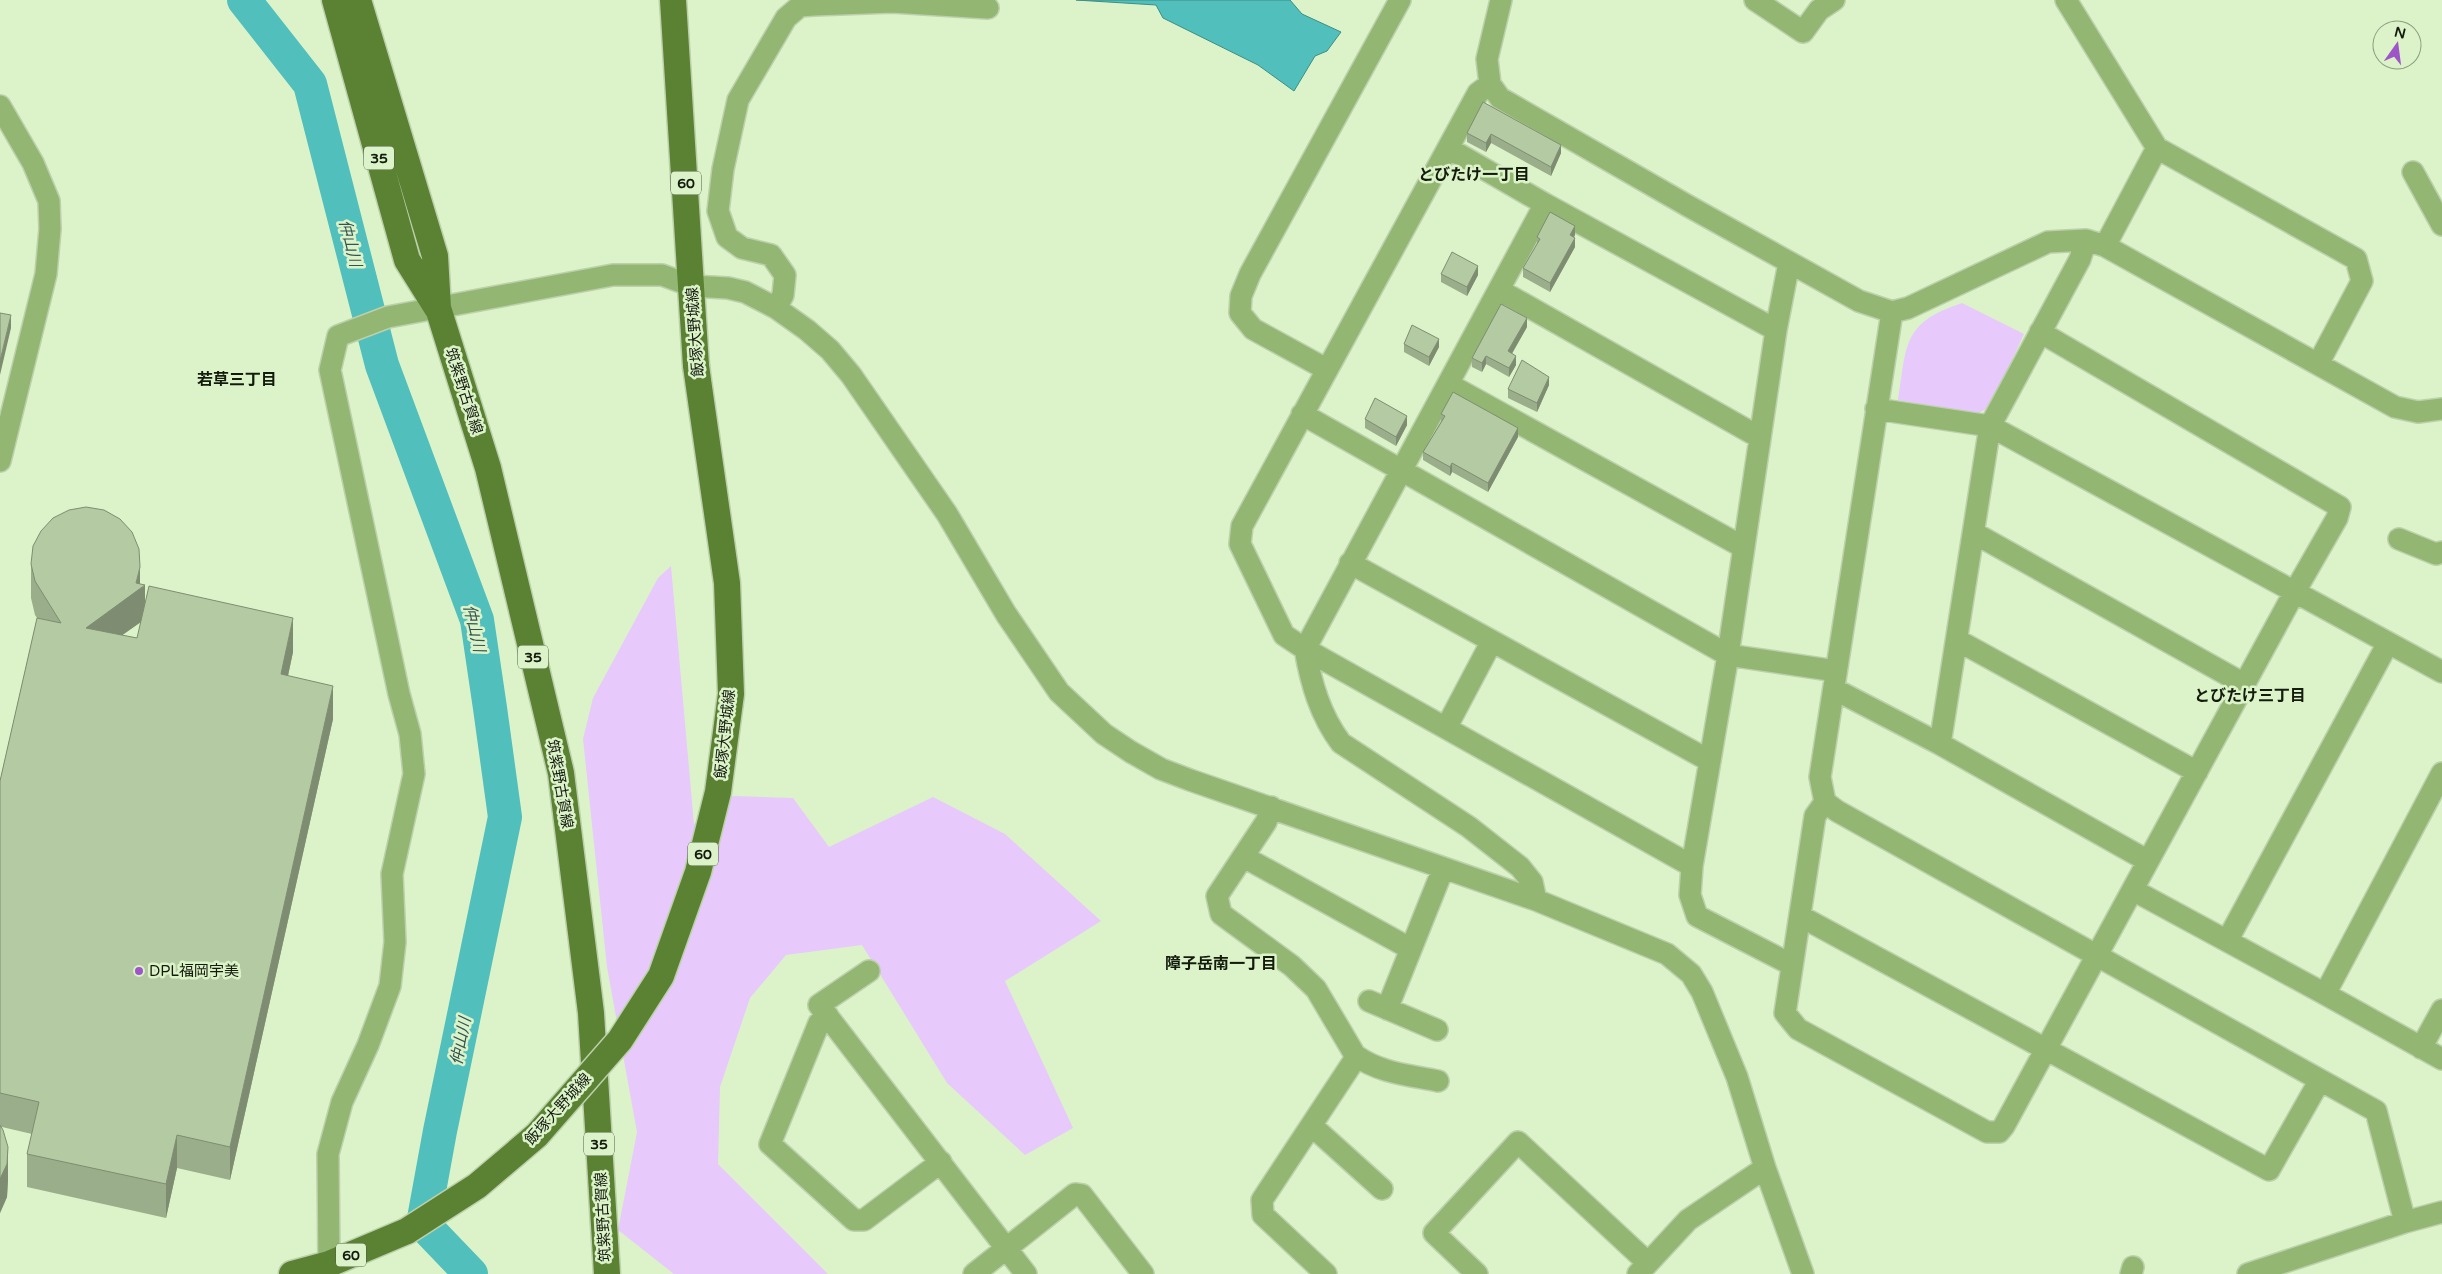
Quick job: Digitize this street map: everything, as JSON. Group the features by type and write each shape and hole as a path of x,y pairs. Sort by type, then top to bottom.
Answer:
{"main road":[{"name":"筑紫野古賀線","path":"335,0 407,260 438,308"},
{"name":"筑紫野古賀線","path":"358,0 435,256 438,308 488,468 561,773 591,1013 607,1274"},
{"name":"飯塚大野城線","path":"292,1274 329,1264 407,1231 477,1186 537,1135 620,1040 661,976 698,872 718,792 731,694 727,583 696,366 673,0"}],"street":[{"path":"1326,369 1253,329 1240,313 1241,296 1250,274 1400,0"},
{"path":"1501,0 1487,60 1490,84 1500,98 1859,301 1892,312 1908,308 2048,242 2095,243 2395,407 2418,412 2442,409"},
{"path":"1755,0 1803,32 1819,10 1834,0"},
{"path":"2066,0 2157,148 2356,258 2362,281 2318,364"},
{"path":"776,308 783,295 785,275 771,255 742,248 727,238 718,211 723,169 738,100 786,18 800,6 814,5 892,2 988,8"},
{"path":"1490,84 1478,93 1326,369 1242,526 1240,544 1284,635 1304,649 1692,866"},
{"path":"0,106 33,162 49,201 50,229 46,274 0,461"},
{"path":"1448,148 1545,204 1776,330"},
{"path":"1940,744 1990,426 2080,259 2095,243 2157,148"},
{"path":"2413,172 2442,225"},
{"path":"1536,900 1532,882 1520,868 1469,828 1341,743 1331,729 1316,698 1304,649 1545,204"},
{"path":"1789,263 1776,330 1728,655 1692,866 1690,896 1697,916 1792,965"},
{"path":"329,1264 328,1154 342,1102 372,1037 390,986 395,942 392,874 414,774 410,734 399,694 330,370 338,336 388,317 613,275 662,275 692,286 728,288 745,292 776,308 813,335 851,375 947,514 1006,614 1059,692 1104,734 1130,752 1161,769 1190,780 1536,900 1667,954 1691,974 1702,992 1737,1077 1765,1168 1803,1274"},
{"path":"1499,290 1760,438"},
{"path":"1892,312 1820,777 1825,802 1837,811 2376,1111 2405,1222"},
{"path":"1825,802 1816,816 1785,1013 1798,1030 1987,1132 1999,1132 2004,1126 2294,593 2337,518 2340,507 2040,332"},
{"path":"1448,384 1743,547"},
{"path":"1876,408 1990,426 2442,672"},
{"path":"1302,414 1728,655 1835,680 1940,744 2148,861"},
{"path":"1974,533 2244,684"},
{"path":"2399,539 2436,554 2442,552"},
{"path":"1350,563 1710,761"},
{"path":"1957,640 2197,772"},
{"path":"1446,728 1492,641"},
{"path":"2227,941 2388,643"},
{"path":"2325,994 2440,783"},
{"path":"1270,807 1266,822 1217,896 1221,914 1292,966 1316,989 1355,1055 1368,1064 1390,1072 1438,1081"},
{"path":"1244,857 1411,949"},
{"path":"1437,1030 1378,1005 1411,949 1443,869"},
{"path":"2133,890 2442,1059"},
{"path":"1800,916 2269,1170 2320,1080"},
{"path":"869,971 819,1005 1026,1274"},
{"path":"2421,1048 2442,1010"},
{"path":"828,1016 819,1023 770,1144 854,1220 864,1220 940,1162"},
{"path":"1326,1274 1263,1215 1262,1200 1312,1126 1353,1062 1355,1055"},
{"path":"1312,1126 1382,1189"},
{"path":"1477,1274 1434,1233 1518,1142 1643,1268 1688,1220 1765,1168"},
{"path":"974,1274 1075,1194 1082,1195 1143,1274"},
{"path":"2248,1274 2405,1222 2442,1212"}],"shaded area":[{"path":"1962,303 2024,334 1991,406 1977,414 1898,400 1903,364 1911,338 1928,319"},
{"path":"671,566 694,824 733,796 793,798 829,847 933,797 1005,834 1101,921 1005,981 1073,1128 1025,1155 947,1083 862,945 786,955 750,998 720,1087 718,1164 828,1274 674,1274 618,1230 637,1132 607,967 583,739 593,698 658,578"}],"water":[{"path":"1076,0 1290,0 1302,14 1341,32 1327,51 1315,56 1294,91 1258,65 1163,18 1156,5"}],"building":[{"path":"1483,102 1561,145 1551,167 1491,134 1486,143 1467,133"},
{"path":"1550,212 1575,226 1570,235 1575,238 1550,283 1523,268 1540,239 1537,237"},
{"path":"1452,252 1478,266 1467,287 1441,274"},
{"path":"1501,304 1527,318 1508,351 1516,356 1509,368 1486,356 1482,363 1472,358"},
{"path":"0,313 11,315 0,361"},
{"path":"1412,325 1439,339 1429,357 1404,344"},
{"path":"1522,360 1549,377 1537,403 1508,389"},
{"path":"1453,392 1518,428 1488,483 1452,463 1450,467 1423,452 1445,416 1441,414"},
{"path":"1375,398 1407,416 1396,437 1365,419"},
{"name":"DPL福岡宇美","path":"86,507 104,510 120,519 132,532 139,549 140,567 136,583 145,585 86,628 137,638 149,586 293,618 281,674 333,686 230,1147 177,1135 166,1184 27,1154 39,1102 0,1093 0,781 37,618 61,623 35,581 31,564 33,546 41,531 53,518 69,510"},
{"path":"0,1125 8,1147 7,1164 0,1179"}],"waterway":[{"name":"仲山川","path":"244,0 310,84 382,365 477,620 505,817 440,1131 423,1224 471,1274"}],"place":[{"name":"DPL福岡宇美","path":"139,971"}],"district":[{"name":"とびたけ一丁目","path":"1474,174"},
{"name":"若草三丁目","path":"237,379"},
{"name":"とびたけ三丁目","path":"2250,695"},
{"name":"障子岳南一丁目","path":"1221,963"}]}
